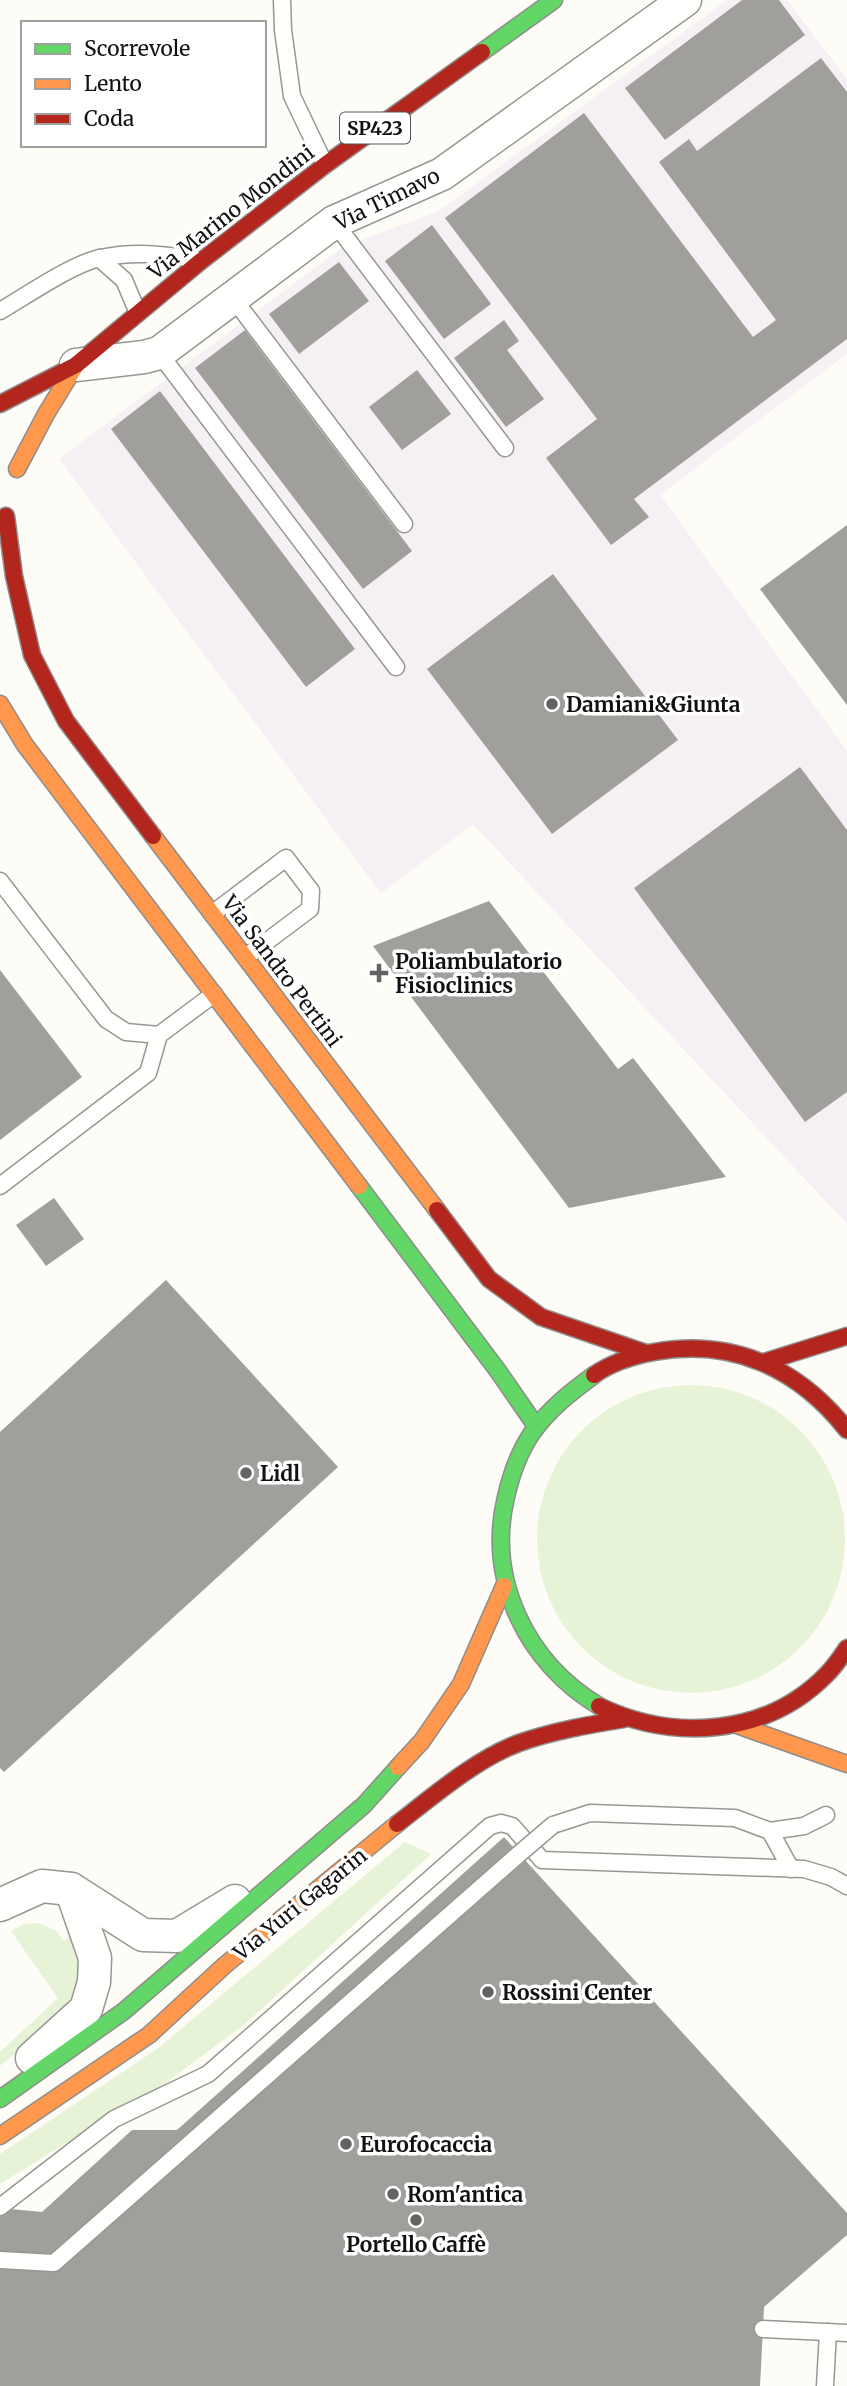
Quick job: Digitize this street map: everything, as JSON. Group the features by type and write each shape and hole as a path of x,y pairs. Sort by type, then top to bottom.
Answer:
{"main road":[{"name":"Via Marino Mondini","path":"0,404 76,365 201,261 325,165 554,0"},
{"name":"Via Marino Mondini","path":"11,499 47,414 76,365"},
{"name":"Via Sandro Pertini","path":"11,451 14,576 32,655 66,721 489,1279 541,1317 646,1353"},
{"path":"0,704 25,745 498,1371 536,1426"},
{"path":"764,1362 847,1336"},
{"path":"847,1430 837,1415 804,1384 764,1362 726,1351 685,1348 646,1353 604,1368 567,1393 536,1426 515,1462 502,1502 499,1545 504,1586 521,1629 548,1667 583,1698 624,1719 680,1730 737,1725 784,1707 825,1676 847,1648"},
{"name":"Via Yuri Gagarin","path":"8,2094 124,2011 364,1805 422,1741 461,1684 504,1586"},
{"name":"Via Yuri Gagarin","path":"0,2136 149,2035 225,1965 462,1774 516,1744 564,1728 624,1719"},
{"path":"737,1725 847,1764"}],"street":[{"name":"Via Timavo","path":"76,365 159,353 334,222 442,174 685,0"},
{"name":"Via Yuri Gagarin","path":"71,1889 144,1935 177,1936 296,1865"},
{"path":"0,1905 42,1886 71,1889"},
{"name":"Via Yuri Gagarin","path":"8,2094 19,2069 86,2009 94,1982 95,1958 71,1889"}],"lane":[{"path":"282,0 283,30 292,96 325,165"},
{"path":"334,222 505,448"},
{"path":"0,311 79,266 99,258 157,253 201,261"},
{"path":"99,258 124,280 138,313"},
{"path":"233,298 404,524"},
{"path":"159,353 396,667"},
{"path":"212,914 286,858 311,891 310,909 245,957"},
{"path":"0,881 106,1019 126,1031 159,1035"},
{"path":"0,1186 148,1073 159,1035 214,995"},
{"path":"0,2260 54,2263 553,1825 590,1813 735,1818 770,1831 804,1826 827,1815"},
{"path":"0,2207 114,2119 208,2074 490,1826 501,1823 512,1826 542,1860 804,1869 831,1877 847,1886"},
{"path":"770,1831 791,1869"},
{"path":"763,2329 847,2333"},
{"path":"825,2386 828,2332"}],"shaded area":[{"path":"727,0 787,0 847,79 847,354 660,495 847,751 847,1224 473,824 381,893 59,459 343,247 439,211"}],"green space":[{"path":"691,1385 721,1388 750,1397 776,1411 800,1430 819,1454 833,1480 842,1509 845,1539 842,1569 833,1598 819,1624 800,1648 776,1667 750,1681 721,1690 691,1693 661,1690 632,1681 606,1667 582,1648 563,1624 549,1598 540,1569 537,1539 540,1509 549,1480 563,1454 582,1430 606,1411 632,1397 661,1388"},
{"path":"405,1842 431,1854 245,2024 159,2088 0,2184 0,2154 157,2049"},
{"path":"39,1923 56,1931 64,1941 71,1935 83,1962 80,1980 73,1994 51,2021 0,2066 0,2052 58,1998 11,1931 24,1924"}],"building":[{"path":"742,0 779,0 805,35 665,140 625,88"},
{"path":"821,58 847,92 847,339 634,499 649,517 611,545 546,458 597,419 445,218 584,113 753,337 776,320 659,162 689,139 697,151"},
{"path":"432,225 491,304 444,339 385,261"},
{"path":"339,262 369,301 299,354 269,314"},
{"path":"504,320 519,341 507,350 544,399 506,427 454,358"},
{"path":"245,330 412,551 363,589 195,368"},
{"path":"417,370 451,414 402,450 369,407"},
{"path":"160,391 355,649 306,687 111,429"},
{"path":"847,525 847,705 760,589"},
{"name":"Damiani&Giunta","path":"553,574 678,740 552,834 427,669"},
{"path":"800,767 847,830 847,1092 805,1122 634,888"},
{"path":"489,901 618,1069 633,1058 726,1177 569,1208 373,946"},
{"path":"0,970 82,1077 0,1140"},
{"path":"54,1198 84,1239 46,1266 16,1225"},
{"path":"166,1280 338,1467 4,1772 0,1768 0,1432"},
{"name":"Rossini Center","path":"504,1837 847,2213 847,2235 764,2307 760,2386 0,2386 0,2208 42,2212 132,2130 177,2130"}],"traffic: fast":[{"path":"482,52 554,0"},
{"path":"359,1186 536,1426"},
{"path":"594,1375 553,1409 527,1440 510,1480 501,1528 502,1559 518,1616 551,1667 599,1706"},
{"path":"0,2099 124,2011 364,1805 398,1767"}],"traffic: slow":[{"path":"17,469 76,365"},
{"path":"0,704 25,745 359,1186"},
{"path":"153,836 437,1210"},
{"path":"398,1767 422,1741 461,1684 504,1586"},
{"path":"737,1725 847,1764"},
{"path":"0,2136 149,2035 225,1965 397,1824"}],"traffic: jam":[{"path":"0,404 76,365 201,261 325,165 482,52"},
{"path":"6,516 14,576 32,655 66,721 153,836"},
{"path":"437,1210 489,1279 541,1317 646,1353"},
{"path":"764,1362 847,1336"},
{"path":"594,1375 623,1360 654,1352 683,1349 737,1354 762,1362 785,1374 828,1408 847,1430"},
{"path":"599,1706 628,1718 658,1725 719,1727 748,1721 777,1710 803,1695 830,1671 847,1648"},
{"path":"397,1824 455,1779 503,1750 558,1732 624,1719"}],"place":[{"name":"Damiani&Giunta","path":"552,704"},
{"name":"Poliambulatorio Fisioclinics","path":"379,973"},
{"name":"Lidl","path":"246,1473"},
{"name":"Rossini Center","path":"488,1992"},
{"name":"Eurofocaccia","path":"346,2144"},
{"name":"Rom'antica","path":"393,2194"},
{"name":"Portello Caffè","path":"416,2220"}]}
